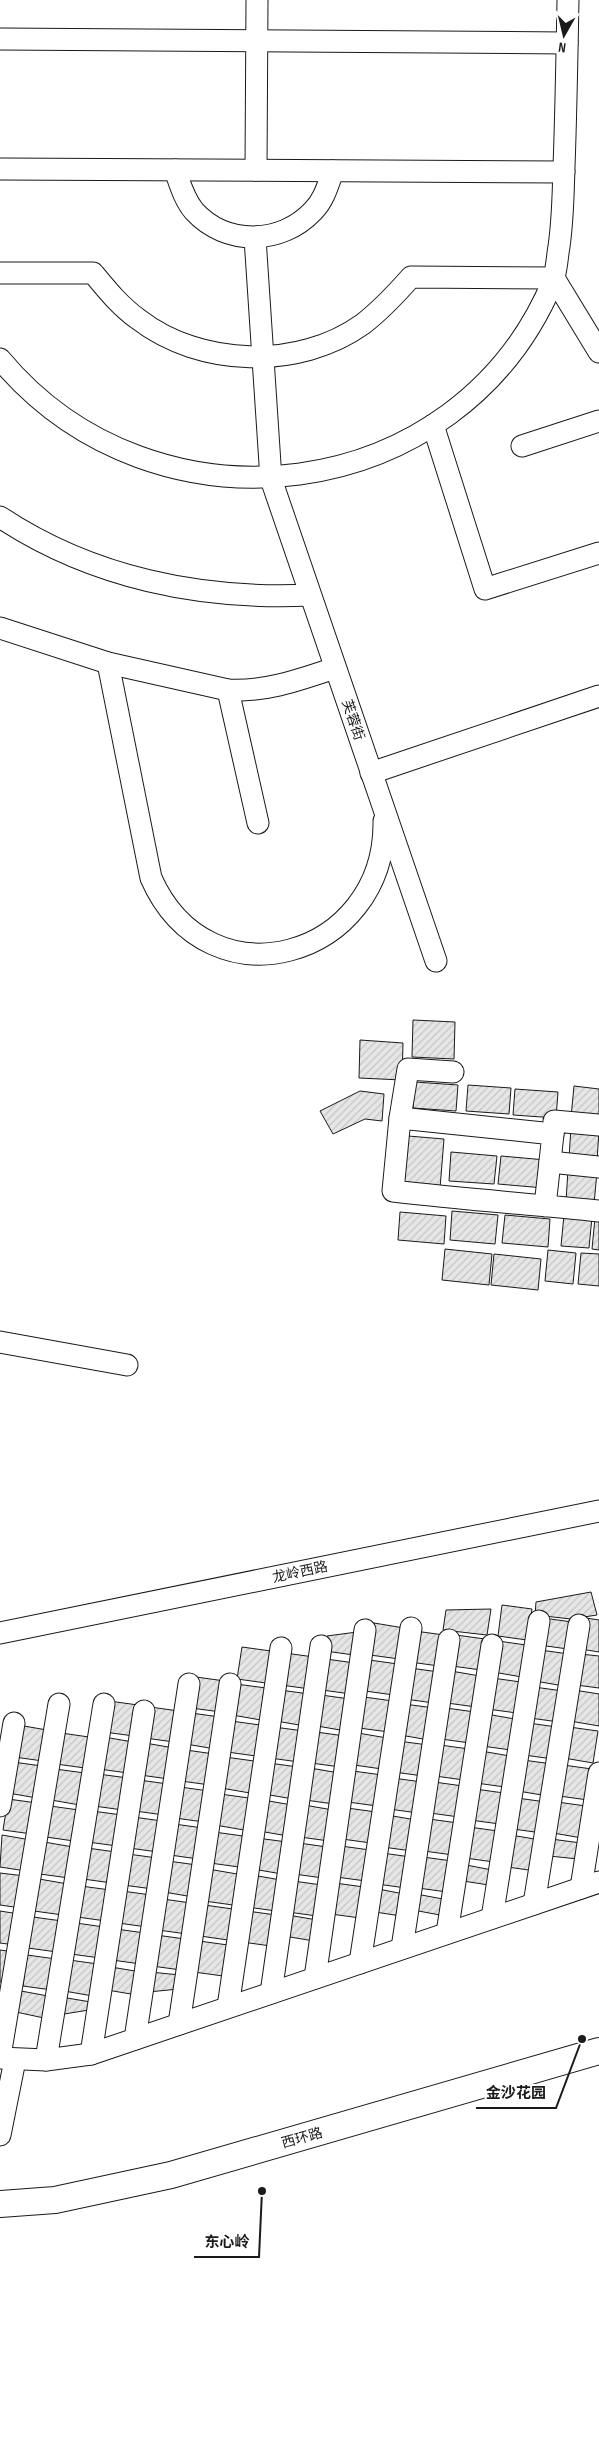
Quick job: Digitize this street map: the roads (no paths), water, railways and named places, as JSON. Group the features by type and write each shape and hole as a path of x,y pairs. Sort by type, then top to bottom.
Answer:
{"main road":[{"name":"西环路","path":"0,2204 56,2200 171,2175 599,2051"},
{"name":"西环路","path":"0,2218 57,2214 172,2189 599,2066"}],"street":[{"path":"256,170 257,0"},
{"path":"0,360 31,392 77,428 128,454 156,464 213,476 271,478 328,470 382,452 433,425 476,391 501,364 529,327 554,278 563,220 568,0"},
{"path":"0,39 567,43"},
{"path":"0,169 564,172"},
{"path":"175,170 182,192 194,211 212,225 232,235 255,238 277,234 303,220 314,210 326,192 333,171"},
{"name":"芙蓉街","path":"255,238 271,478 436,961"},
{"path":"0,274 93,273 114,299 138,320 167,337 198,349 230,356 263,357 298,352 322,344 362,325 389,303 412,276 554,278"},
{"path":"554,278 599,352"},
{"path":"522,446 599,421"},
{"path":"433,425 485,589 599,553"},
{"path":"0,516 70,555 136,578 205,592 240,596 310,595"},
{"path":"0,628 108,663 228,690 274,688 335,668"},
{"path":"108,663 151,878 158,894 178,921 206,941 238,953 272,955 305,946 335,929 358,904 376,869 383,836 384,809"},
{"path":"228,690 258,823"},
{"path":"371,773 599,696"},
{"path":"452,1072 408,1069 400,1118 392,1191 599,1210"},
{"path":"400,1118 553,1134"},
{"path":"545,1206 554,1121 599,1125"},
{"path":"550,1162 599,1166"},
{"path":"0,1342 126,1365"},
{"name":"龙岭西路","path":"0,1633 599,1511"},
{"path":"492,1918 539,1621"},
{"path":"534,1904 579,1624"},
{"path":"360,1963 411,1628"},
{"path":"315,1978 365,1630"},
{"path":"402,1948 449,1640"},
{"path":"271,1993 322,1646"},
{"path":"447,1933 492,1646"},
{"path":"228,2007 281,1648"},
{"path":"135,2039 189,1684"},
{"path":"179,2024 230,1684"},
{"path":"0,2135 5,2058 59,1704"},
{"path":"46,2060 104,1704"},
{"path":"91,2054 144,1711"},
{"path":"0,1806 14,1723"},
{"path":"5,2058 46,2060 91,2054 590,1885 599,1773"}],"place":[{"name":"金沙花园","path":"582,2039"},
{"name":"东心岭","path":"262,2191"}]}
